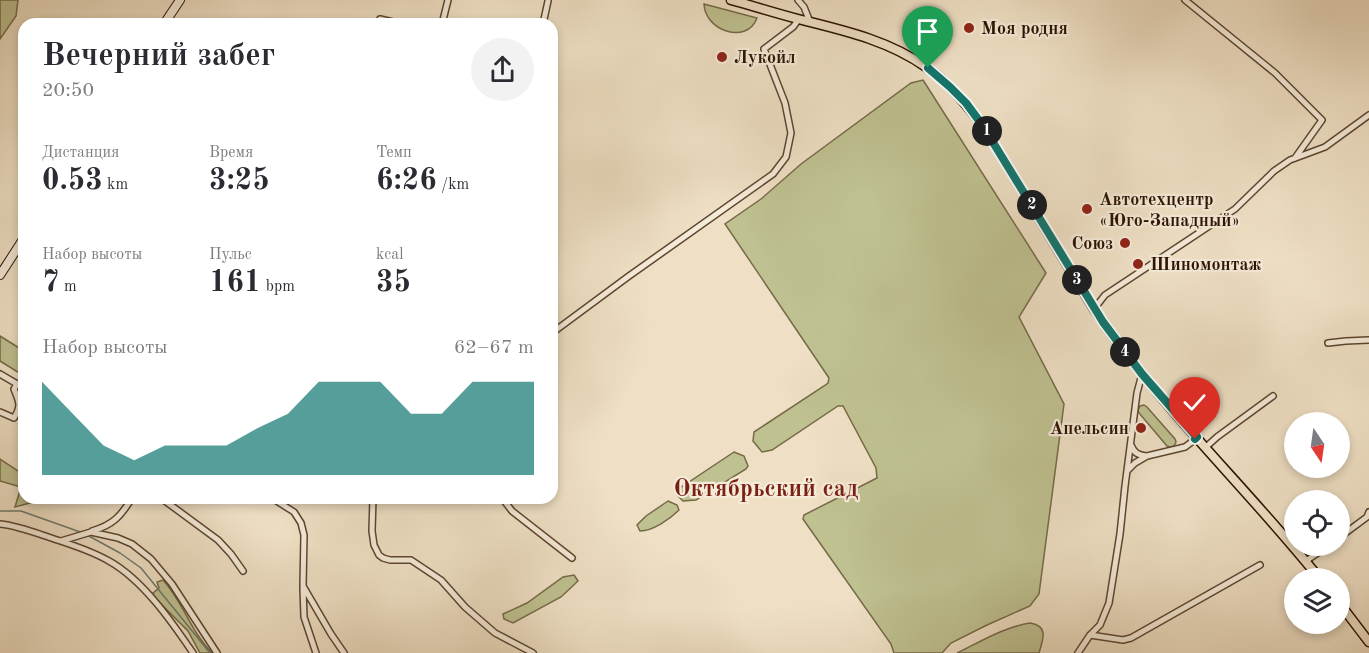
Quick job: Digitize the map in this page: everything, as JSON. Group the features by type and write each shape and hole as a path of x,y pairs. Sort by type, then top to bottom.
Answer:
{"main road":[{"path":"168,18 180,0"},
{"path":"731,0 875,40 904,53 928,68 966,103 983,126 1094,309 1142,374 1311,568"},
{"path":"0,274 18,247"},
{"path":"1350,617 1369,642"}],"street":[{"path":"444,18 448,0"},
{"path":"798,0 804,6 810,22"},
{"path":"1185,0 1275,73 1322,120 1294,159"},
{"path":"544,18 548,1"},
{"path":"558,329 773,174 786,157 791,133 785,103 764,49 793,27 799,19"},
{"path":"1094,309 1105,295 1235,209 1274,171 1290,160 1325,147 1369,115"},
{"path":"1328,343 1369,340"},
{"path":"0,374 17,384 14,389 18,402"},
{"path":"1078,653 1100,624 1108,603 1120,534 1137,393 1142,374"},
{"path":"1206,447 1273,396"},
{"path":"0,412 14,418 18,411"},
{"path":"1130,443 1133,451 1139,456 1148,456 1185,447 1197,437"},
{"path":"1127,471 1135,463 1148,456"},
{"path":"61,541 110,524 128,504"},
{"path":"169,504 218,540 243,571"},
{"path":"282,504 294,512 301,523 304,535 302,600 304,617 316,653"},
{"path":"373,504 372,531 374,545 379,555 384,558 411,560 441,580 465,607 495,633 533,653"},
{"path":"507,504 512,511 573,558"},
{"path":"1350,530 1367,517 1369,512"},
{"path":"0,524 23,528 61,541 109,561 130,575 165,614 193,653"},
{"path":"91,532 125,540 151,559 172,584 217,653"},
{"path":"1306,561 1313,556"},
{"path":"1090,635 1123,640 1131,638 1260,565"},
{"path":"303,586 344,653"}],"green space":[{"path":"0,0 18,0 16,16 0,39"},
{"path":"704,4 757,18 745,31 736,33 727,31 711,21"},
{"path":"923,80 1046,273 1019,317 1064,404 1039,594 1030,606 951,643 942,653 894,653 891,644 803,519 804,515 877,478 876,468 843,406 838,406 772,450 762,452 753,441 754,432 824,386 828,383 829,378 725,224 761,199 801,164 911,83"},
{"path":"0,336 18,347 18,372 0,361"},
{"path":"1144,405 1175,439 1174,446 1167,446 1139,413 1140,406"},
{"path":"734,452 744,456 748,466 746,469 696,500 683,501 677,495 680,488"},
{"path":"0,459 18,471 18,486 0,481"},
{"path":"18,497 18,504 26,504 15,507"},
{"path":"668,501 677,505 679,510 661,524 640,531 637,525"},
{"path":"574,575 578,581 561,597 513,623 504,619 503,614 527,603 563,577"},
{"path":"163,580 198,636 212,653 200,653 188,631 155,598 153,593 159,588 157,582"},
{"path":"1030,623 1042,630 1043,638 1039,653 957,653 1002,631"}],"waterway":[{"path":"0,511 21,511 83,533"},
{"path":"87,535 120,553 141,568 210,653"}],"place":[{"name":"Моя родня","path":"969,28"},
{"name":"Лукойл","path":"722,57"},
{"name":"Автотехцентр «Юго-Западный»","path":"1087,209"},
{"name":"Союз","path":"1125,243"},
{"name":"Шиномонтаж","path":"1138,264"},
{"name":"Апельсин","path":"1141,428"}],"district":[{"name":"Октябрьский сад","path":"766,488"}],"route":[{"path":"928,68 966,103 983,126 1094,309 1142,374 1197,437 1195,439"}]}
